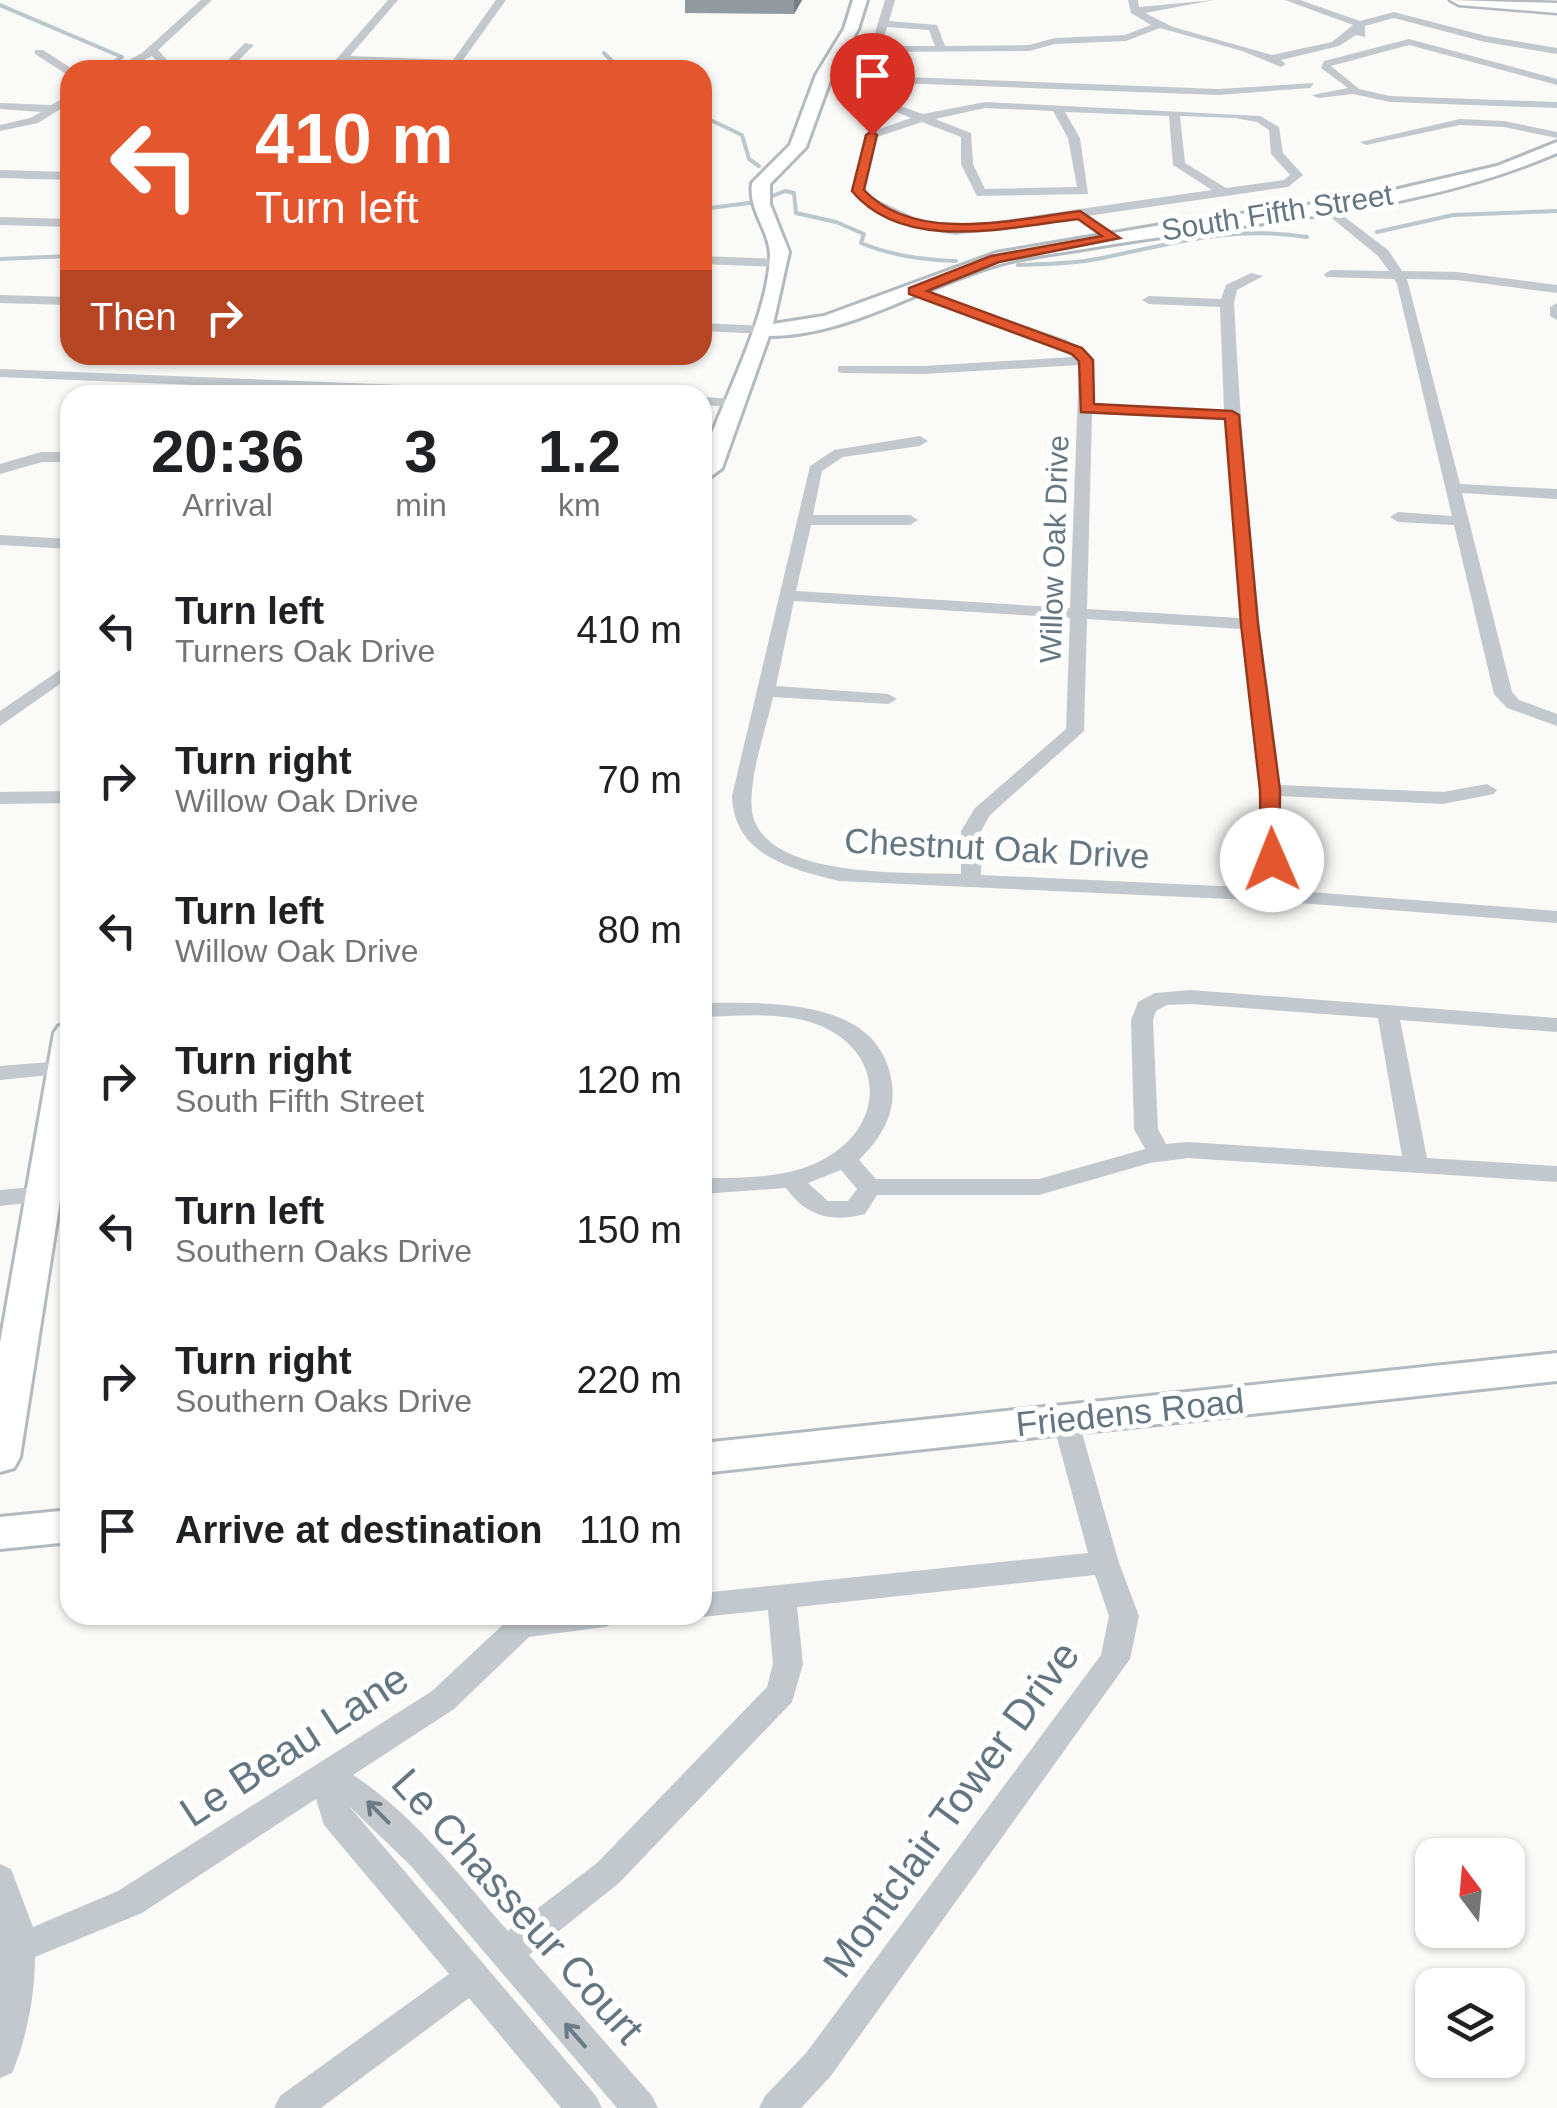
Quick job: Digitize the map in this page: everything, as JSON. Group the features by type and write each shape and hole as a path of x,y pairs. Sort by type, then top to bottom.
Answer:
{"highway":[{"path":"1459,0 1557,8"},
{"path":"1512,5 1557,16"}],"street":[{"path":"134,60 152,50 207,0"},
{"path":"342,59 393,0"},
{"path":"458,60 501,0"},
{"path":"712,451 764,330 779,263 778,239 763,213 759,190 770,172 798,147 824,76 851,29 859,0"},
{"path":"890,0 872,79 1218,92 1314,90 1390,99 1557,105"},
{"path":"1134,5 1209,0"},
{"path":"1290,0 1360,24"},
{"path":"1134,5 1157,26 1272,59 1314,90"},
{"path":"1272,59 1340,45 1360,24 1387,15 1485,39 1557,49"},
{"path":"884,24 933,27 941,48"},
{"path":"876,49 1029,48 1054,41 1126,38 1157,26"},
{"path":"1318,39 1368,52"},
{"path":"1353,92 1354,88 1324,66 1409,42 1557,82"},
{"path":"234,60 249,46"},
{"path":"152,50 162,60"},
{"path":"39,52 60,66"},
{"path":"342,59 358,60"},
{"path":"888,104 968,135 967,164 981,193 1084,191 1074,138 1056,108"},
{"path":"0,106 56,110"},
{"path":"975,106 1056,108 1248,116 1275,129 1277,154 1297,175 1288,182 976,229 937,229 861,198 859,185 872,135 975,106"},
{"path":"0,128 34,121 60,107"},
{"path":"1174,112 1179,165 1222,192"},
{"path":"1366,142 1460,122 1504,124 1557,134"},
{"name":"South Fifth Street","path":"764,330 802,328 996,259 1326,207 1472,178 1557,147"},
{"path":"0,174 60,176"},
{"path":"1326,207 1383,253 1408,295 1503,694 1513,704 1557,720"},
{"path":"1080,214 1106,239"},
{"path":"1064,216 1106,239"},
{"path":"0,221 60,223"},
{"path":"712,260 779,263"},
{"path":"1330,274 1508,280 1557,289"},
{"path":"1256,276 1231,288 1227,303 1232,415 1250,624 1270,790 1272,895"},
{"path":"914,291 1062,343 1086,360"},
{"path":"0,298 60,301"},
{"path":"1149,300 1227,303"},
{"path":"1557,306 1557,316"},
{"path":"712,327 764,330"},
{"path":"843,369 924,370 1086,360"},
{"name":"Willow Oak Drive","path":"970,881 972,831 982,812 1075,731 1086,360"},
{"path":"0,372 311,385"},
{"path":"712,401 736,402"},
{"path":"1087,408 1232,415"},
{"name":"Chestnut Oak Drive","path":"920,441 868,446 826,460 815,470 740,809 756,840 778,856 839,874 1272,895 1557,917"},
{"path":"0,470 41,457 60,457"},
{"path":"1455,488 1557,494"},
{"path":"1398,517 1461,521"},
{"path":"804,520 910,520"},
{"path":"0,540 60,543"},
{"path":"789,596 1250,624"},
{"path":"0,720 60,675"},
{"path":"768,692 888,700"},
{"path":"1270,790 1443,798 1487,790"},
{"path":"0,798 60,797"},
{"path":"0,810 60,808"},
{"path":"1159,1152 1146,1128 1142,1020 1146,1007 1154,1002 1182,996 1557,1025"},
{"path":"712,1010 810,1014 862,1040 873,1053 882,1078 879,1113 858,1148 844,1158 793,1180 712,1185"},
{"path":"1388,1012 1416,1165"},
{"path":"0,1073 60,1068"},
{"path":"0,1458 8,1361 44,1194 60,1088"},
{"path":"844,1158 888,1186 990,1190 1043,1186 1159,1152 1188,1150 1557,1174"},
{"path":"793,1180 808,1200 824,1210 856,1208 888,1186"},
{"path":"0,1198 44,1194"},
{"name":"Friedens Road","path":"712,1457 1557,1367"},
{"name":"Montclair Tower Drive","path":"777,2108 818,2065 1115,1659 1124,1616 1065,1419"},
{"path":"0,1533 60,1527"},
{"path":"712,1604 1105,1562"},
{"path":"504,1954 608,1873 781,1693 788,1664 781,1597"},
{"name":"Le Beau Lane","path":"21,1946 130,1902 443,1700 519,1628 530,1625"},
{"name":"Le Chasseur Court","path":"327,1775 366,1800 422,1856 640,2108"},
{"name":"Le Chasseur Court","path":"327,1775 335,1815 584,2108"},
{"path":"0,1879 15,1909 21,1946 16,1994 0,2061"},
{"path":"292,2108 471,1977"}],"waterway":[{"path":"0,5 122,57 117,60"},
{"path":"604,53 611,60"},
{"path":"712,121 742,135 749,159 759,166"},
{"path":"712,208 757,202 785,191 794,193 796,213 836,222 864,234 861,243 908,256 956,261"},
{"path":"1377,232 1453,215 1557,211"},
{"path":"1018,265 1087,261 1226,235 1307,237"},
{"path":"0,259 60,256"}],"route":[{"path":"872,135 858,191 861,198 913,222 937,229 976,229 1080,214 1114,238 996,259 914,291 1077,351 1086,360 1087,408 1232,415 1250,624 1270,790 1272,860"}]}
